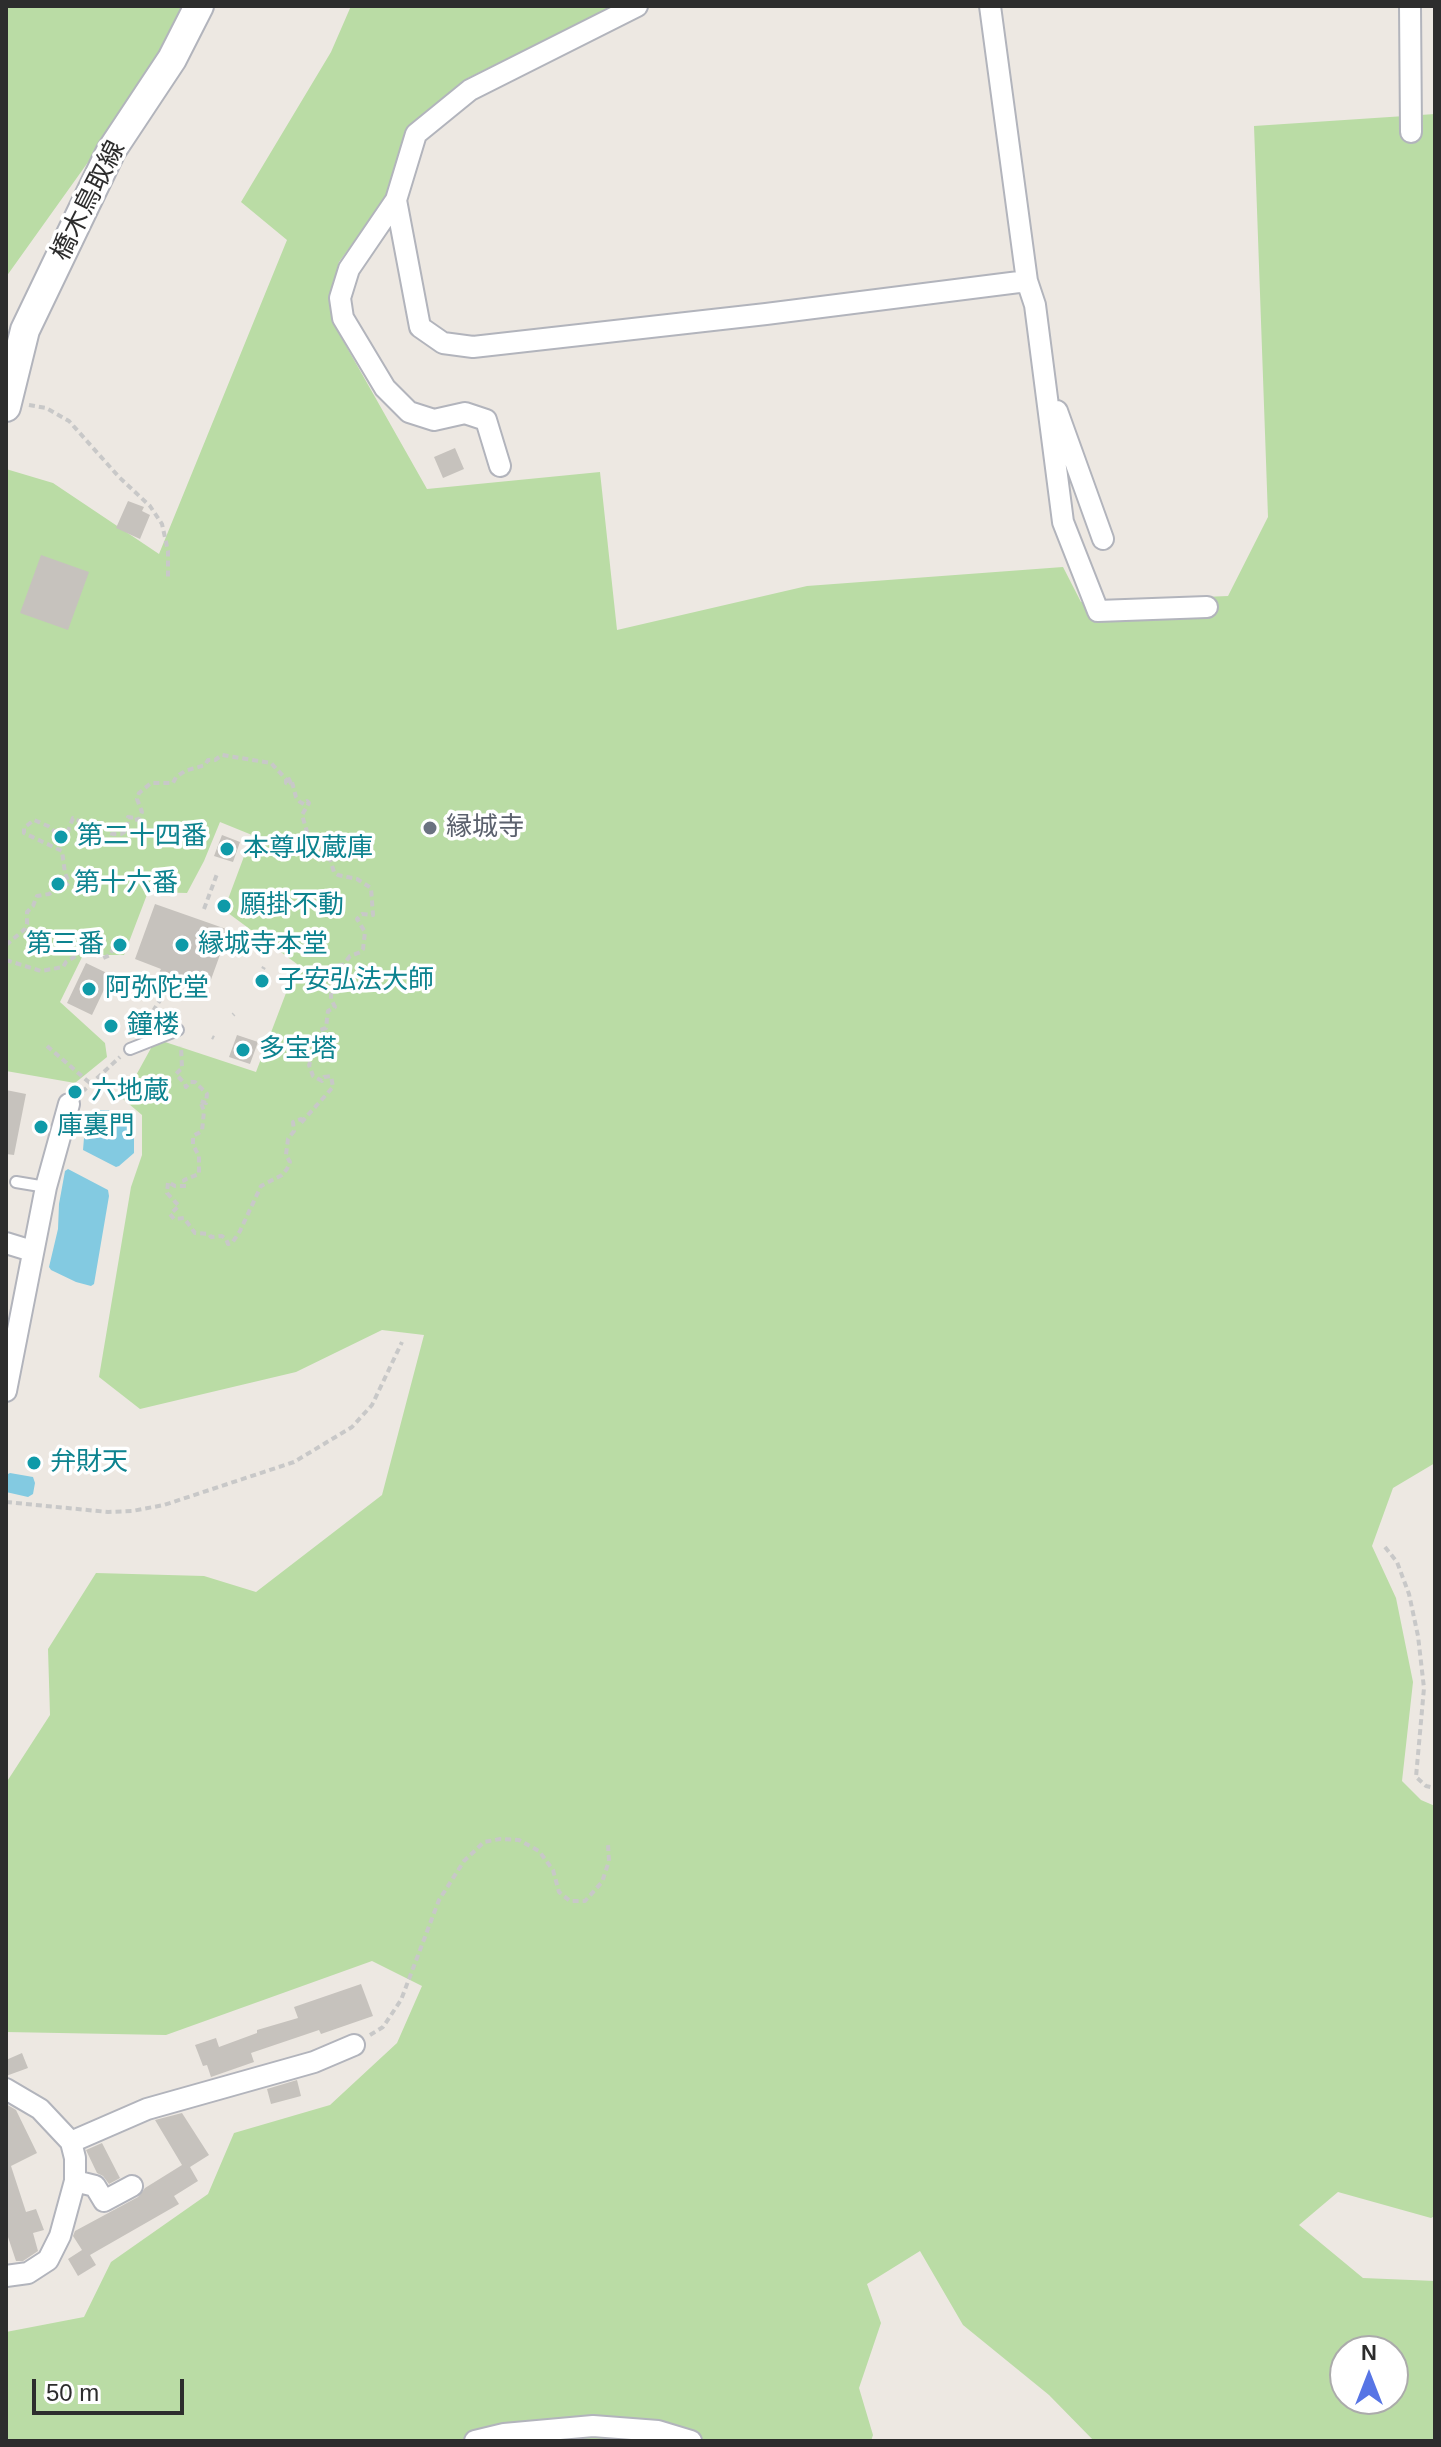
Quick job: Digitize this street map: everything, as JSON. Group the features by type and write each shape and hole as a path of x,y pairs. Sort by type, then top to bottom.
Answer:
{"main road":[{"name":"橋木鳥取線","path":"6,404 25,330 111,151 172,59 199,6"}],"street":[{"path":"500,466 486,420 465,413 434,420 409,412 385,388 343,318 340,298 349,269 396,200 416,134 470,90 637,6"},
{"path":"990,6 1027,281 1035,305 1063,522 1098,611 1207,607"},
{"path":"1410,6 1411,132"},
{"path":"396,200 420,327 443,343 473,347 1027,281"},
{"path":"1047,408 1057,411 1103,539"},
{"path":"6,1391 46,1187 69,1104"},
{"path":"6,1243 32,1251"},
{"path":"71,2142 147,2109 314,2062 354,2045"},
{"path":"6,2089 40,2109 71,2142 75,2158 75,2181 60,2236 48,2260 28,2273 6,2276"},
{"path":"75,2181 95,2186 104,2201 132,2186"},
{"path":"475,2441 504,2434 593,2426 658,2431 691,2441"}],"lane":[{"path":"130,1049 178,1030"},
{"path":"16,1182 46,1187"}],"path":[{"path":"6,404 46,408 69,421 119,477 150,506 162,524 168,551 168,579"},
{"path":"6,945 25,929 27,912 37,896 69,883 62,851 24,833 24,828 34,820 48,826 62,842 65,834 69,833 73,818 94,824 103,840 111,841 112,834 127,830 128,817 139,819 142,812 137,799 139,793 151,783 173,783 185,771 205,765 208,760 222,755 271,763 286,783 291,784 289,779 292,782 300,802 309,803 302,815 309,839 324,859 330,859 334,872 357,879 371,888 373,915 362,914 357,919 365,932 363,949 350,956 338,969 332,982 335,992 331,991 330,995 335,1007 328,1011 326,1028 320,1030 309,1065 313,1076 322,1081 324,1077 331,1076 333,1087 300,1124 301,1119 292,1124 294,1131 288,1139 286,1155 290,1162 287,1169 261,1186 240,1231 228,1244 222,1236 195,1233 184,1218 174,1219 170,1214 179,1206 167,1193 168,1182 186,1186 184,1180 199,1174 199,1156 193,1145 193,1136 202,1131 204,1111 200,1101 206,1103 207,1094 195,1082 190,1082 186,1087 176,1074 182,1068 181,1046"},
{"path":"204,909 217,874"},
{"path":"6,960 41,971 63,967 79,954 99,952 101,959 110,955 114,946 122,946"},
{"path":"69,1104 130,1049 166,991"},
{"path":"47,1046 91,1084"},
{"path":"6,1502 108,1512 132,1511 164,1505 294,1462 352,1427 372,1405 402,1342"},
{"path":"1385,1547 1397,1562 1409,1594 1418,1636 1424,1688 1416,1777 1426,1786 1435,1788"},
{"path":"354,2045 383,2027 401,2000 439,1900 464,1861 484,1842 519,1840 539,1851 553,1870 559,1892 570,1901 585,1901 602,1882 609,1861 608,1844"}],"green space":[{"path":"6,6 189,6 166,53 6,277"},
{"path":"351,6 614,6 468,78 407,127 387,197 339,262 331,297 332,321 427,489 600,472 617,630 807,586 1063,567 1081,602 1228,596 1268,517 1254,126 1435,114 1435,1463 1393,1488 1372,1546 1396,1598 1413,1682 1402,1781 1421,1800 1435,1806 1435,2216 1431,2218 1338,2192 1299,2225 1363,2278 1435,2281 1435,2441 1094,2441 1049,2395 963,2325 920,2251 867,2284 881,2323 859,2388 873,2435 871,2441 6,2441 6,2332 84,2317 111,2262 208,2194 234,2133 330,2105 397,2043 422,1986 372,1961 166,2035 6,2032 6,1783 50,1715 48,1649 96,1573 204,1576 256,1592 382,1495 424,1335 382,1330 296,1372 140,1409 99,1377 131,1187 142,1155 142,1115 123,1099 156,1039 256,1072 297,964 224,910 252,835 220,822 187,893 148,892 124,955 83,955 60,1002 105,1043 107,1057 75,1083 6,1071 6,469 53,483 159,554 287,240 241,202 331,52"}],"water":[{"path":"99,1110 123,1111 134,1121 134,1153 116,1167 83,1150 84,1138"},
{"path":"68,1169 108,1190 94,1284 91,1286 76,1282 49,1267 58,1229 65,1171"},
{"path":"6,1475 33,1477 33,1494 28,1497 6,1492"}],"building":[{"path":"455,448 464,469 443,478 434,457"},
{"path":"128,501 144,507 142,511 150,515 140,539 116,528"},
{"path":"41,555 89,572 68,630 20,613"},
{"name":"本尊収蔵庫","path":"222,835 240,842 233,862 214,856"},
{"name":"縁城寺本堂","path":"155,904 229,930 209,985 185,977 183,984 158,975 161,969 135,959"},
{"name":"阿弥陀堂","path":"86,963 111,975 92,1015 67,1003"},
{"name":"多宝塔","path":"237,1035 258,1042 250,1064 229,1057"},
{"path":"6,1090 26,1094 14,1155 6,1154"},
{"path":"361,1984 373,2016 251,2053 254,2062 211,2077 207,2065 203,2066 195,2045 216,2038 219,2047 257,2033 257,2030 298,2018 294,2007"},
{"path":"22,2053 28,2068 6,2076 6,2060"},
{"path":"297,2080 301,2096 271,2104 267,2089"},
{"path":"6,2104 16,2110 37,2153 11,2166 26,2212 36,2209 44,2230 33,2233 38,2251 23,2261 16,2261 6,2231"},
{"path":"182,2113 209,2155 190,2167 198,2181 174,2196 179,2204 90,2255 96,2265 78,2276 68,2259 82,2250 73,2236 75,2231 138,2197 145,2188 182,2165 155,2120"},
{"path":"102,2143 120,2178 109,2184 97,2173 86,2150"}],"place":[{"name":"縁城寺","path":"430,828"},
{"name":"第二十四番","path":"61,837"},
{"name":"本尊収蔵庫","path":"227,849"},
{"name":"第十六番","path":"58,884"},
{"name":"願掛不動","path":"224,906"},
{"name":"第三番","path":"120,945"},
{"name":"縁城寺本堂","path":"182,945"},
{"name":"子安弘法大師","path":"262,981"},
{"name":"阿弥陀堂","path":"89,989"},
{"name":"鐘楼","path":"111,1026"},
{"name":"多宝塔","path":"243,1050"},
{"name":"六地蔵","path":"75,1092"},
{"name":"庫裏門","path":"41,1127"},
{"name":"弁財天","path":"34,1463"}]}
